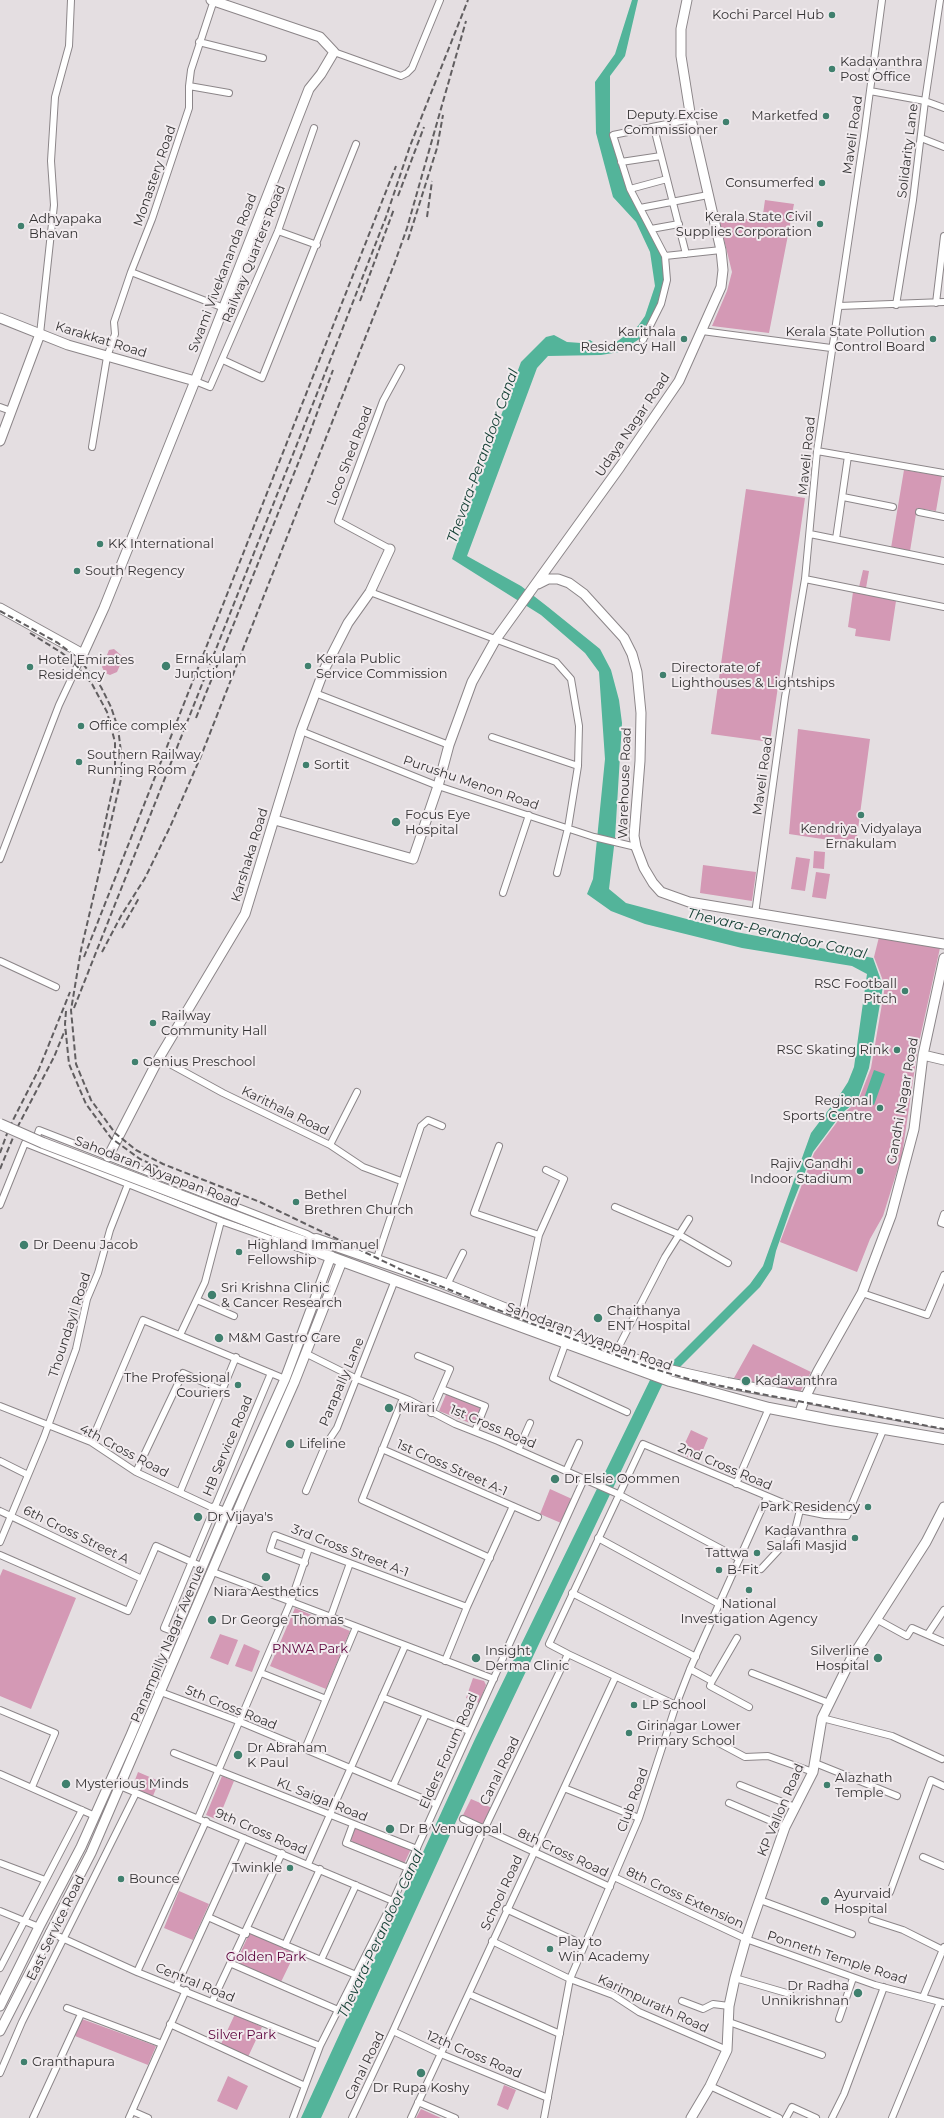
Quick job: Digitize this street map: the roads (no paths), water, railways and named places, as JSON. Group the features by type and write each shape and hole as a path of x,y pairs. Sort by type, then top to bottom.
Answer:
{"main road":[{"name":"Sahodaran Ayyappan Road","path":"0,1124 43,1143 274,1231 342,1261 566,1342 648,1374 673,1376 804,1398 944,1424"},
{"name":"Sahodaran Ayyappan Road","path":"316,1239 444,1284 656,1367 673,1376 769,1408 944,1439"},
{"path":"309,1246 316,1239"},
{"path":"331,1256 349,1251"},
{"path":"436,1296 444,1284"}],"street":[{"path":"0,441 40,334 54,205 51,161 55,97 69,46 70,0"},
{"path":"213,0 320,37 334,52 401,76 408,73 412,68 440,0"},
{"name":"Monastery Road","path":"92,447 107,357 115,334 114,322 180,138 189,108 189,86 199,42 213,0"},
{"name":"Udaya Nagar Road","path":"275,820 413,859 438,786 449,745 472,682 496,639 517,609 535,587 663,407 679,382 721,287 724,270 721,250 692,119 681,56 681,29 687,0"},
{"name":"Maveli Road","path":"755,914 785,697 804,579 810,534 817,451 831,348 839,306 882,0"},
{"name":"Solidarity Lane","path":"896,305 922,138 925,101 940,0"},
{"path":"199,42 263,58"},
{"name":"Swami Vivekananda Road","path":"83,654 104,608 196,381 309,89 334,52"},
{"path":"189,86 229,93"},
{"path":"870,91 925,101 944,108"},
{"path":"643,340 661,304 667,280 665,256 630,189 613,134 654,128 692,119"},
{"name":"Railway Quarters Road","path":"196,381 210,388 278,231 314,128"},
{"path":"654,128 686,254"},
{"path":"922,138 944,147"},
{"path":"223,360 262,378 356,144"},
{"path":"621,162 661,156"},
{"path":"630,189 667,179"},
{"path":"640,208 708,195"},
{"path":"651,229 679,224"},
{"path":"278,231 316,245"},
{"path":"936,303 944,236"},
{"path":"665,256 721,250"},
{"path":"131,272 224,308"},
{"path":"839,306 944,302"},
{"name":"Karakkat Road","path":"0,318 40,334 107,357 196,381"},
{"path":"702,331 831,348"},
{"name":"Loco Shed Road","path":"390,549 338,521 383,401 401,368"},
{"path":"0,407 11,411"},
{"path":"817,451 944,473"},
{"path":"836,539 848,456"},
{"path":"843,497 893,507"},
{"path":"919,512 944,517"},
{"path":"810,534 944,560"},
{"name":"Karshaka Road","path":"108,1157 159,1058 245,914 314,693 348,622 370,592 390,549"},
{"name":"Warehouse Road","path":"535,587 548,579 558,579 579,590 617,628 632,654 638,679 641,713 640,761 634,836 636,847 652,883 661,892 689,902 944,944"},
{"path":"804,579 944,606"},
{"path":"370,592 556,662 571,679 579,726 578,766 568,828 557,874"},
{"path":"0,608 83,654 59,705 43,751 0,859"},
{"path":"314,693 449,745"},
{"name":"Purushu Menon Road","path":"301,731 438,786 568,828 594,838 636,847"},
{"path":"492,737 578,766"},
{"path":"503,893 529,815"},
{"name":"Gandhi Nagar Road","path":"799,1414 804,1398 862,1293 887,1228 899,1189 914,1129 923,1055 944,958"},
{"path":"0,961 56,988"},
{"path":"923,1055 944,1060"},
{"name":"Karithala Road","path":"159,1058 223,1093 330,1145 363,1166 401,1181"},
{"path":"330,1145 357,1092"},
{"path":"376,1261 401,1181 421,1126 428,1120 442,1126"},
{"path":"34,1146 39,1130 307,1234 316,1239"},
{"path":"0,1205 26,1143 221,1221 304,1250 309,1246"},
{"path":"499,1146 474,1213 539,1235"},
{"path":"522,1314 539,1235 564,1179 546,1170"},
{"name":"Thoundayil Road","path":"0,1542 48,1425 76,1350 87,1299 98,1273 110,1230 128,1184"},
{"path":"615,1207 678,1234 728,1263"},
{"path":"944,1214 941,1224 944,1224"},
{"path":"616,1352 678,1234 689,1219"},
{"path":"180,1335 206,1282 221,1221"},
{"path":"444,1284 463,1253"},
{"name":"Panampilly Nagar Avenue","path":"0,2006 81,1847 95,1816 176,1632 225,1513 285,1379 331,1256"},
{"name":"Panampilly Nagar Avenue","path":"0,2031 49,1932 91,1853 307,1354 342,1261"},
{"path":"862,1293 927,1315 944,1276"},
{"name":"Parapally Lane","path":"306,1491 325,1446 338,1428 394,1280"},
{"path":"197,1300 234,1316"},
{"path":"91,1442 143,1320 236,1357 294,1383"},
{"path":"566,1342 553,1378 627,1412"},
{"path":"297,1349 307,1354"},
{"name":"1st Cross Road","path":"307,1354 357,1379 403,1398 431,1413 566,1470 618,1494 738,1558"},
{"path":"418,1356 450,1369 431,1413"},
{"path":"180,1492 236,1357"},
{"path":"136,1472 183,1373 223,1391"},
{"name":"HB Service Road","path":"176,1632 164,1628 213,1508 272,1373"},
{"path":"442,1389 485,1406 475,1431"},
{"path":"403,1398 362,1500 490,1558"},
{"name":"4th Cross Road","path":"0,1406 91,1442 136,1472 213,1508"},
{"path":"736,1484 769,1408"},
{"path":"518,1450 530,1423"},
{"name":"2nd Cross Road","path":"618,1494 643,1444 800,1510 825,1515 847,1516 884,1428"},
{"path":"566,1470 579,1443"},
{"name":"1st Cross Street A-1","path":"382,1449 538,1517"},
{"path":"0,1461 28,1475"},
{"name":"Elders Forum Road","path":"292,2118 320,2046 393,1901 584,1479"},
{"path":"618,1494 549,1644 615,1678 676,1705"},
{"name":"Club Road","path":"544,2118 570,1979 639,1818 676,1705 690,1669 738,1558 767,1497"},
{"path":"445,1661 466,1607 479,1583 513,1506"},
{"name":"KP Vallon Road","path":"691,2118 710,2086 727,2050 729,2006 734,1978 746,1939 786,1827 814,1768 822,1718 851,1659 926,1542 944,1507"},
{"path":"213,1508 236,1517"},
{"path":"761,1569 795,1530 800,1510"},
{"name":"6th Cross Street A","path":"0,1511 142,1579"},
{"name":"3rd Cross Street A-1","path":"305,1563 270,1550 276,1535 466,1607"},
{"path":"598,1538 719,1604"},
{"path":"0,1555 128,1612 156,1546 213,1572 494,1679"},
{"path":"198,1818 238,1721 261,1673 291,1601 309,1548"},
{"path":"331,1616 350,1563"},
{"path":"572,1593 696,1657"},
{"path":"928,1634 944,1610"},
{"path":"876,1619 907,1636 912,1628 944,1642"},
{"path":"305,1750 356,1627"},
{"path":"737,1638 710,1686 749,1707"},
{"path":"308,1864 404,1646"},
{"name":"Canal Road","path":"352,2118 484,1829 568,1654"},
{"path":"690,1669 712,1681"},
{"path":"261,1673 326,1699"},
{"path":"752,1673 829,1703"},
{"name":"School Road","path":"411,2118 469,1994 506,1909 615,1678"},
{"name":"5th Cross Road","path":"151,1688 238,1721 436,1804"},
{"path":"382,1697 469,1731"},
{"path":"0,1710 55,1733 32,1787"},
{"path":"393,1786 426,1714"},
{"path":"822,1718 892,1736 942,1759"},
{"path":"717,1742 745,1757 768,1756 814,1768 897,1796"},
{"name":"KL Saigal Road","path":"174,1753 417,1849"},
{"path":"0,1774 105,1820"},
{"path":"890,1892 931,1780 944,1786"},
{"path":"110,1782 120,1786"},
{"name":"9th Cross Road","path":"120,1786 393,1901"},
{"path":"740,1786 795,1807"},
{"path":"564,1788 639,1818"},
{"name":"East Service Road","path":"0,2073 22,2022 136,1793"},
{"path":"729,1803 786,1827"},
{"path":"1,1965 82,1810"},
{"name":"8th Cross Road","path":"463,1819 610,1887"},
{"path":"137,1972 206,1821"},
{"path":"353,1824 346,1843 408,1868"},
{"path":"176,1987 244,1838"},
{"path":"212,2002 232,1964 282,1853"},
{"path":"923,1857 944,1866"},
{"path":"0,1863 45,1880"},
{"path":"285,1945 320,1869"},
{"name":"8th Cross Extension","path":"614,1877 746,1939"},
{"path":"321,1960 356,1885"},
{"path":"760,1900 852,1934"},
{"path":"506,1909 584,1945"},
{"path":"0,1911 63,1938"},
{"path":"208,1917 285,1945 356,1975"},
{"path":"872,1920 903,1930 943,1949 923,1997"},
{"name":"Central Road","path":"63,1938 137,1972 186,1990 320,2046"},
{"name":"Ponneth Temple Road","path":"746,1939 853,1978 942,2002"},
{"name":"Karimpurath Road","path":"492,1941 570,1979 613,1995 639,2012 727,2050"},
{"path":"232,1964 338,2010"},
{"path":"734,1978 790,1994"},
{"path":"839,2019 853,1978"},
{"path":"832,2118 844,2094 884,1987"},
{"path":"129,2118 186,1990"},
{"path":"469,1994 560,2034"},
{"path":"682,2001 703,2009 713,2004 729,2006"},
{"path":"892,2118 942,2002"},
{"path":"67,2008 162,2044"},
{"path":"34,2118 81,2014"},
{"path":"729,2022 822,2055"},
{"path":"170,2024 305,2086"},
{"name":"12th Cross Road","path":"393,2031 441,2054 548,2098"},
{"path":"710,2086 779,2118"},
{"path":"418,2102 455,2118"},
{"path":"786,2118 792,2107 816,2118"},
{"path":"132,2111 148,2118"}],"railway":[{"path":"74,1008 337,343 386,217 410,146 468,0"},
{"path":"102,952 121,916 145,878 170,827 201,756 395,262 407,228 466,21"},
{"path":"408,240 437,148 443,115"},
{"path":"398,196 424,127"},
{"path":"84,957 396,166"},
{"path":"427,217 432,181"},
{"path":"360,301 394,209"},
{"path":"196,718 303,451 333,370"},
{"path":"0,611 58,643 79,659 101,687 111,707 118,728 122,760 121,779 81,950 71,1010 76,1064 91,1100 115,1133 136,1150 163,1164 260,1202 404,1271 530,1323 651,1368 692,1380 944,1429"},
{"path":"30,633 62,653 76,665 92,684 107,712 115,742 115,778 99,851"},
{"path":"122,928 139,898"},
{"path":"0,1153 9,1128 39,1069 70,992"},
{"path":"66,1011 65,1024 69,1064 86,1104 111,1138 140,1159 158,1167"},
{"path":"0,1169 17,1128 54,1057 65,1030"}],"place":[{"name":"Kochi Parcel Hub","path":"832,15"},
{"name":"Kadavanthra Post Office","path":"832,69"},
{"name":"Marketfed","path":"826,116"},
{"name":"Deputy Excise Commissioner","path":"726,122"},
{"name":"Consumerfed","path":"822,183"},
{"name":"Kerala State Civil Supplies Corporation","path":"820,224"},
{"name":"Adhyapaka Bhavan","path":"21,226"},
{"name":"Karithala Residency Hall","path":"684,339"},
{"name":"Kerala State Pollution Control Board","path":"933,339"},
{"name":"KK International","path":"100,544"},
{"name":"South Regency","path":"77,571"},
{"name":"Ernakulam Junction","path":"166,666"},
{"name":"Kerala Public Service Commission","path":"308,666"},
{"name":"Hotel Emirates Residency","path":"30,667"},
{"name":"Directorate of Lighthouses & Lightships","path":"663,675"},
{"name":"Office complex","path":"81,726"},
{"name":"Southern Railway Running Room","path":"79,762"},
{"name":"Sortit","path":"306,765"},
{"name":"Kendriya Vidyalaya Ernakulam","path":"861,815"},
{"name":"Focus Eye Hospital","path":"396,822"},
{"name":"RSC Football Pitch","path":"905,991"},
{"name":"Railway Community Hall","path":"153,1023"},
{"name":"RSC Skating Rink","path":"897,1050"},
{"name":"Genius Preschool","path":"135,1062"},
{"name":"Regional Sports Centre","path":"880,1108"},
{"name":"Rajiv Gandhi Indoor Stadium","path":"860,1171"},
{"name":"Bethel Brethren Church","path":"296,1202"},
{"name":"Dr Deenu Jacob","path":"24,1245"},
{"name":"Highland Immanuel Fellowship","path":"239,1252"},
{"name":"Sri Krishna Clinic & Cancer Research","path":"212,1295"},
{"name":"Chaithanya ENT Hospital","path":"598,1318"},
{"name":"M&M Gastro Care","path":"219,1338"},
{"name":"Kadavanthra","path":"746,1381"},
{"name":"The Professional Couriers","path":"238,1385"},
{"name":"Mirari","path":"389,1408"},
{"name":"Lifeline","path":"290,1444"},
{"name":"Dr Elsie Oommen","path":"555,1479"},
{"name":"Park Residency","path":"868,1507"},
{"name":"Dr Vijaya's","path":"198,1517"},
{"name":"Kadavanthra Salafi Masjid","path":"855,1538"},
{"name":"Tattwa","path":"757,1553"},
{"name":"B-Fit","path":"719,1570"},
{"name":"Niara Aesthetics","path":"266,1577"},
{"name":"National Investigation Agency","path":"749,1590"},
{"name":"Dr George Thomas","path":"212,1620"},
{"name":"Insight Derma Clinic","path":"476,1658"},
{"name":"Silverline Hospital","path":"878,1658"},
{"name":"LP School","path":"634,1705"},
{"name":"Girinagar Lower Primary School","path":"629,1733"},
{"name":"Dr Abraham K Paul","path":"238,1755"},
{"name":"Mysterious Minds","path":"66,1784"},
{"name":"Alazhath Temple","path":"827,1785"},
{"name":"Dr B Venugopal","path":"390,1829"},
{"name":"Twinkle","path":"290,1868"},
{"name":"Bounce","path":"121,1879"},
{"name":"Ayurvaid Hospital","path":"825,1901"},
{"name":"Play to Win Academy","path":"550,1949"},
{"name":"Dr Radha Unnikrishnan","path":"858,1993"},
{"name":"Granthapura","path":"24,2062"},
{"name":"Dr Rupa Koshy","path":"421,2073"}],"water label":[{"name":"Thevara-Perandoor Canal","path":"483,456"},
{"name":"Thevara-Perandoor Canal","path":"777,934"},
{"name":"Thevara-Perandoor Canal","path":"381,1934"}],"park label":[{"name":"PNWA Park","path":"310,1649"},
{"name":"Golden Park","path":"266,1957"},
{"name":"Silver Park","path":"242,2035"}]}
